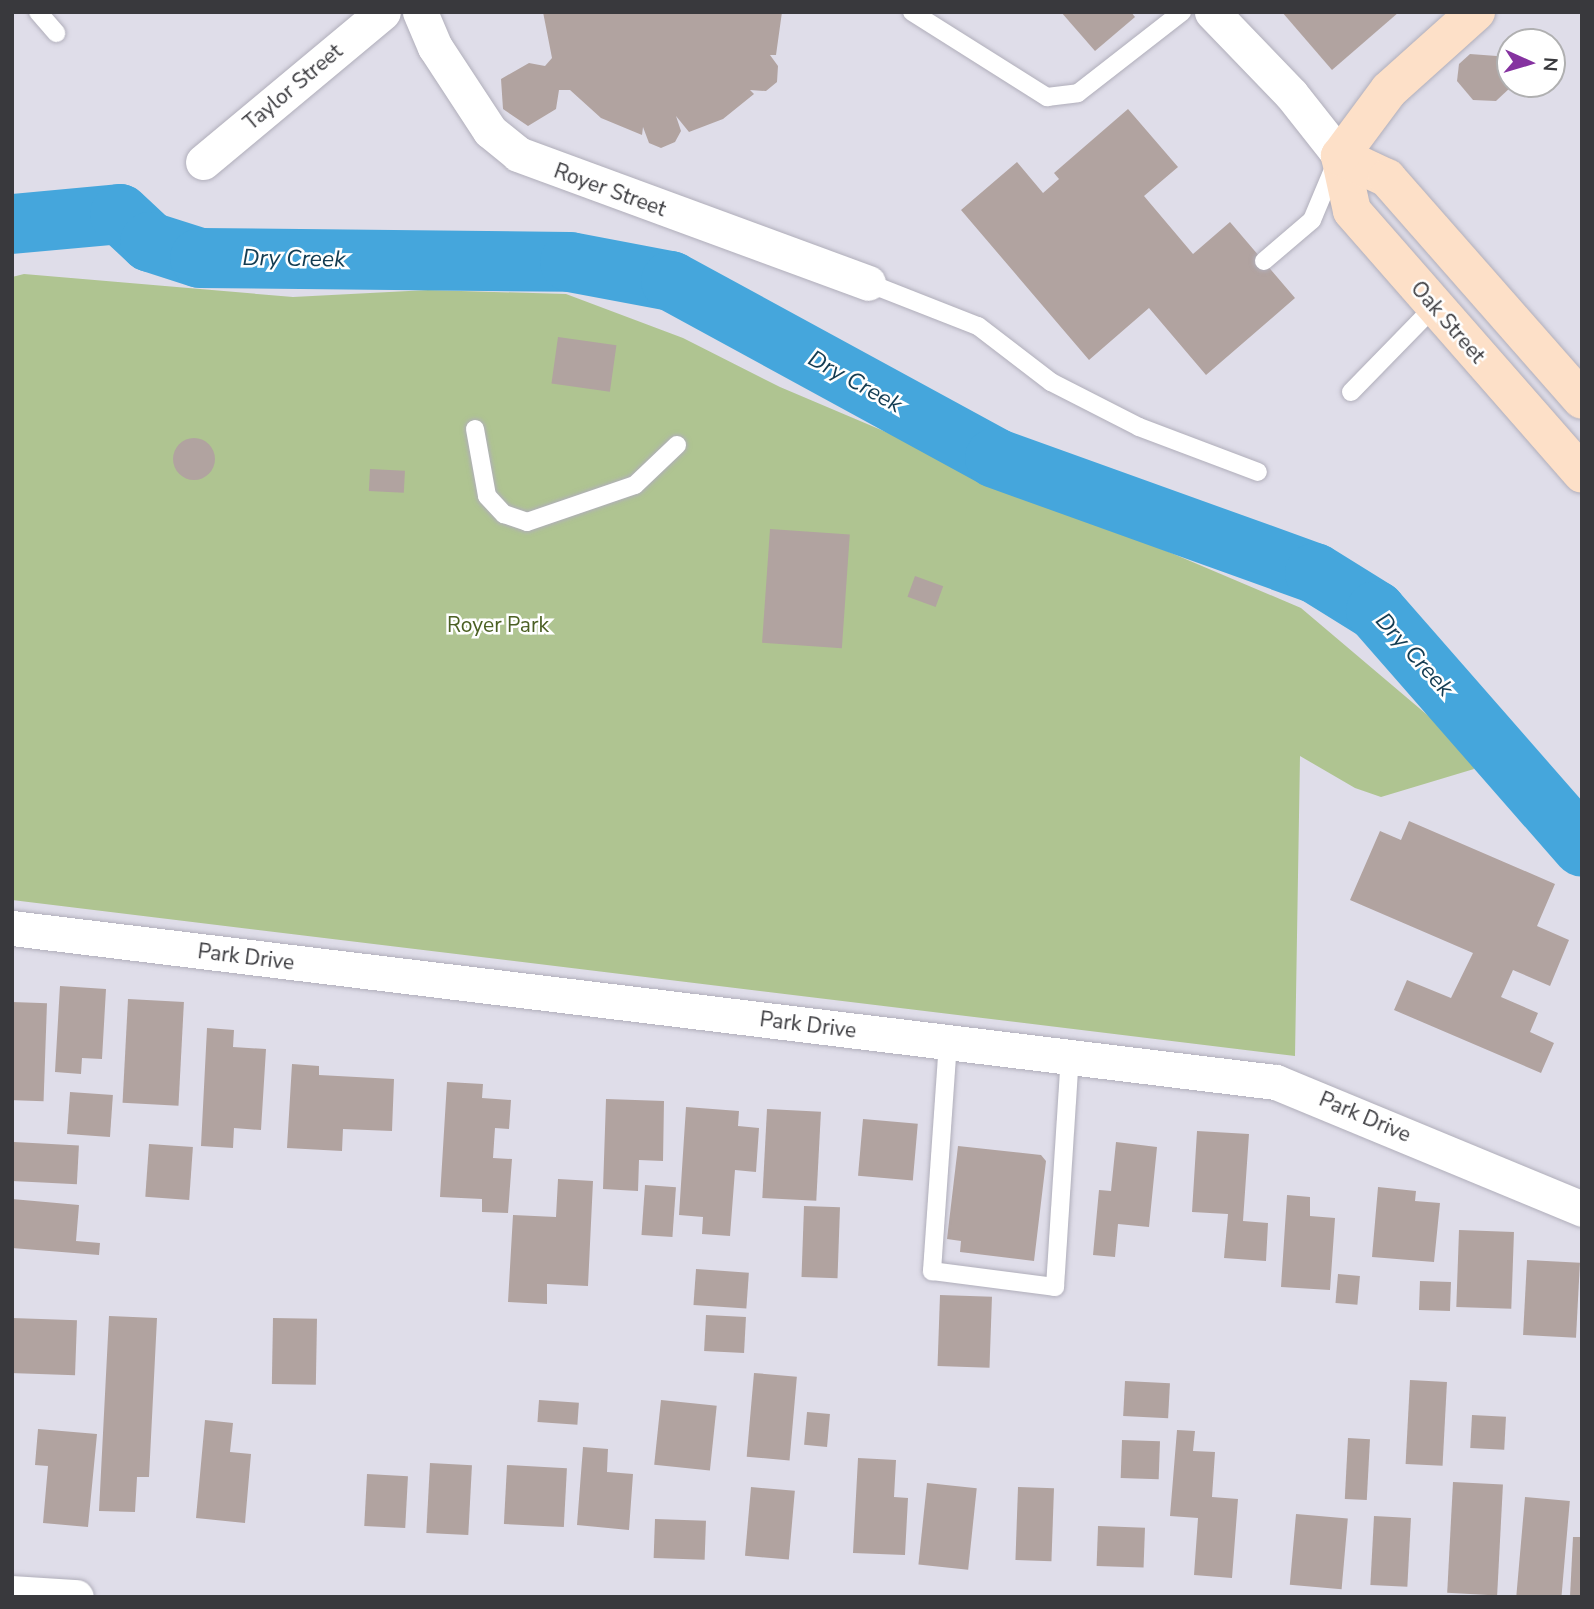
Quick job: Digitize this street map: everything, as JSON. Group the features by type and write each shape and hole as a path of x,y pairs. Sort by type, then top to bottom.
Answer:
{"main road":[{"path":"1340,156 1389,90 1476,12"},
{"name":"Oak Street","path":"1340,156 1352,211 1582,474"},
{"name":"Oak Street","path":"1340,156 1387,178 1582,400"}],"street":[{"name":"Taylor Street","path":"203,162 383,12"},
{"name":"Royer Street","path":"420,12 435,47 490,131 518,154 869,283"},
{"name":"Oak Street","path":"1212,12 1291,94 1340,156"},
{"name":"Park Drive","path":"12,929 1276,1082 1582,1209"},
{"path":"12,1593 76,1597"}],"lane":[{"path":"38,12 56,33"},
{"path":"912,12 1047,97 1078,93 1182,12"},
{"path":"1264,261 1312,220 1340,156"},
{"path":"869,283 978,326 1051,382 1139,427 1258,471"},
{"path":"1351,393 1434,307"},
{"path":"475,429 487,496 504,514 527,522 635,485 677,445"},
{"path":"948,1042 932,1271 1055,1287 1070,1057"}],"green space":[{"name":"Royer Park","path":"24,274 293,297 428,290 566,294 683,338 780,387 1301,608 1471,752 1474,769 1381,797 1355,788 1300,756 1295,1056 12,900 12,277"}],"building":[{"path":"543,12 782,12 776,55 770,55 778,66 777,82 766,91 750,90 754,94 723,119 689,132 676,116 681,131 675,142 661,148 649,143 643,127 642,135 601,118 570,90 559,90 556,109 528,126 503,109 501,79 529,63 545,66 552,58"},
{"path":"1061,12 1131,12 1135,17 1095,51"},
{"path":"1282,12 1399,12 1332,70"},
{"path":"1470,54 1496,56 1496,98 1499,98 1496,101 1473,100 1457,81 1459,64"},
{"path":"1128,109 1178,167 1144,196 1193,254 1230,222 1295,298 1206,375 1149,308 1089,360 961,210 1017,162 1043,193 1059,179 1054,173"},
{"path":"558,337 616,345 610,392 551,384"},
{"path":"194,438 209,444 215,459 209,474 194,480 179,474 173,459 179,444"},
{"path":"370,469 405,471 404,493 369,491"},
{"path":"770,529 850,535 842,648 762,643"},
{"path":"915,576 943,586 936,607 907,597"},
{"path":"1409,821 1555,884 1537,926 1569,940 1550,986 1513,970 1501,997 1538,1013 1530,1032 1554,1043 1541,1073 1394,1010 1407,980 1451,998 1473,953 1350,900 1380,831 1401,840"},
{"path":"60,986 106,989 102,1059 82,1058 81,1074 55,1072"},
{"path":"128,999 184,1002 178,1106 123,1103"},
{"path":"12,1002 47,1003 44,1101 12,1100"},
{"path":"207,1028 234,1030 233,1047 266,1049 261,1130 234,1128 233,1148 201,1146"},
{"path":"292,1064 319,1066 319,1075 394,1079 392,1131 343,1129 342,1151 287,1148"},
{"path":"447,1082 483,1084 482,1098 511,1100 509,1129 495,1128 493,1158 512,1159 508,1213 482,1212 482,1199 440,1197"},
{"path":"70,1092 113,1095 110,1137 67,1134"},
{"path":"606,1099 664,1101 663,1161 639,1160 638,1191 603,1189"},
{"path":"686,1107 739,1111 738,1126 759,1128 756,1172 735,1170 730,1236 702,1234 703,1217 679,1215"},
{"path":"767,1109 821,1112 816,1201 762,1198"},
{"path":"863,1119 918,1124 913,1181 858,1176"},
{"path":"1197,1131 1249,1134 1243,1221 1268,1223 1266,1261 1224,1258 1228,1214 1192,1212"},
{"path":"14,1142 79,1145 77,1184 12,1181"},
{"path":"1116,1142 1157,1147 1149,1227 1118,1224 1115,1257 1093,1255 1099,1190 1111,1191"},
{"path":"149,1144 193,1147 189,1200 145,1197"},
{"path":"958,1146 1041,1155 1046,1161 1034,1261 960,1252 961,1241 947,1239"},
{"path":"558,1179 593,1181 588,1286 547,1284 547,1304 508,1302 513,1215 556,1217"},
{"path":"645,1185 676,1187 672,1237 642,1235"},
{"path":"1378,1187 1416,1191 1415,1201 1440,1203 1434,1262 1372,1257"},
{"path":"1287,1195 1310,1197 1310,1216 1335,1218 1330,1290 1281,1287"},
{"path":"12,1199 79,1205 76,1241 100,1243 99,1255 12,1248"},
{"path":"804,1206 840,1207 838,1278 802,1277"},
{"path":"1459,1230 1514,1232 1511,1309 1456,1307"},
{"path":"1527,1260 1580,1263 1576,1338 1523,1335"},
{"path":"696,1269 749,1273 746,1309 693,1305"},
{"path":"1338,1274 1360,1276 1357,1305 1335,1303"},
{"path":"1420,1281 1451,1282 1450,1311 1419,1310"},
{"path":"940,1295 992,1297 989,1368 938,1366"},
{"path":"706,1315 746,1317 744,1353 704,1351"},
{"path":"109,1316 157,1318 149,1477 137,1477 135,1512 99,1511"},
{"path":"12,1318 77,1320 75,1375 12,1373"},
{"path":"273,1318 317,1319 316,1385 272,1384"},
{"path":"754,1373 797,1377 790,1460 747,1457"},
{"path":"1410,1380 1447,1382 1443,1466 1406,1464"},
{"path":"1125,1381 1170,1383 1168,1418 1123,1416"},
{"path":"539,1400 579,1403 577,1425 537,1422"},
{"path":"661,1400 717,1406 710,1470 654,1465"},
{"path":"807,1412 830,1414 827,1447 804,1445"},
{"path":"1472,1415 1506,1417 1504,1450 1470,1448"},
{"path":"205,1420 233,1423 230,1452 251,1454 245,1523 196,1518"},
{"path":"38,1429 97,1434 88,1527 43,1523 48,1466 35,1465"},
{"path":"1177,1430 1195,1431 1193,1451 1215,1452 1212,1497 1238,1499 1232,1578 1194,1575 1198,1518 1170,1516"},
{"path":"1348,1438 1370,1439 1367,1500 1345,1499"},
{"path":"1122,1440 1160,1441 1159,1479 1121,1478"},
{"path":"583,1447 608,1449 607,1472 633,1474 629,1530 577,1525"},
{"path":"858,1458 896,1460 894,1497 908,1498 905,1555 853,1553"},
{"path":"430,1463 472,1465 468,1535 426,1533"},
{"path":"507,1465 567,1468 564,1527 504,1524"},
{"path":"367,1474 408,1476 405,1528 364,1526"},
{"path":"1453,1482 1503,1485 1497,1595 1447,1593"},
{"path":"927,1483 977,1488 968,1570 918,1565"},
{"path":"751,1487 795,1491 789,1560 745,1556"},
{"path":"1018,1487 1054,1488 1051,1561 1015,1560"},
{"path":"1525,1497 1570,1501 1561,1597 1516,1597"},
{"path":"1296,1514 1348,1519 1342,1589 1290,1585"},
{"path":"1374,1516 1411,1518 1407,1587 1370,1585"},
{"path":"655,1519 706,1521 705,1560 654,1558"},
{"path":"1098,1526 1145,1528 1144,1568 1097,1566"},
{"path":"1573,1537 1582,1537 1582,1597 1570,1597"}],"waterway":[{"name":"Dry Creek","path":"12,224 120,214 150,242 200,258 570,262 671,281 995,458 1315,573 1376,611 1582,846"}]}
